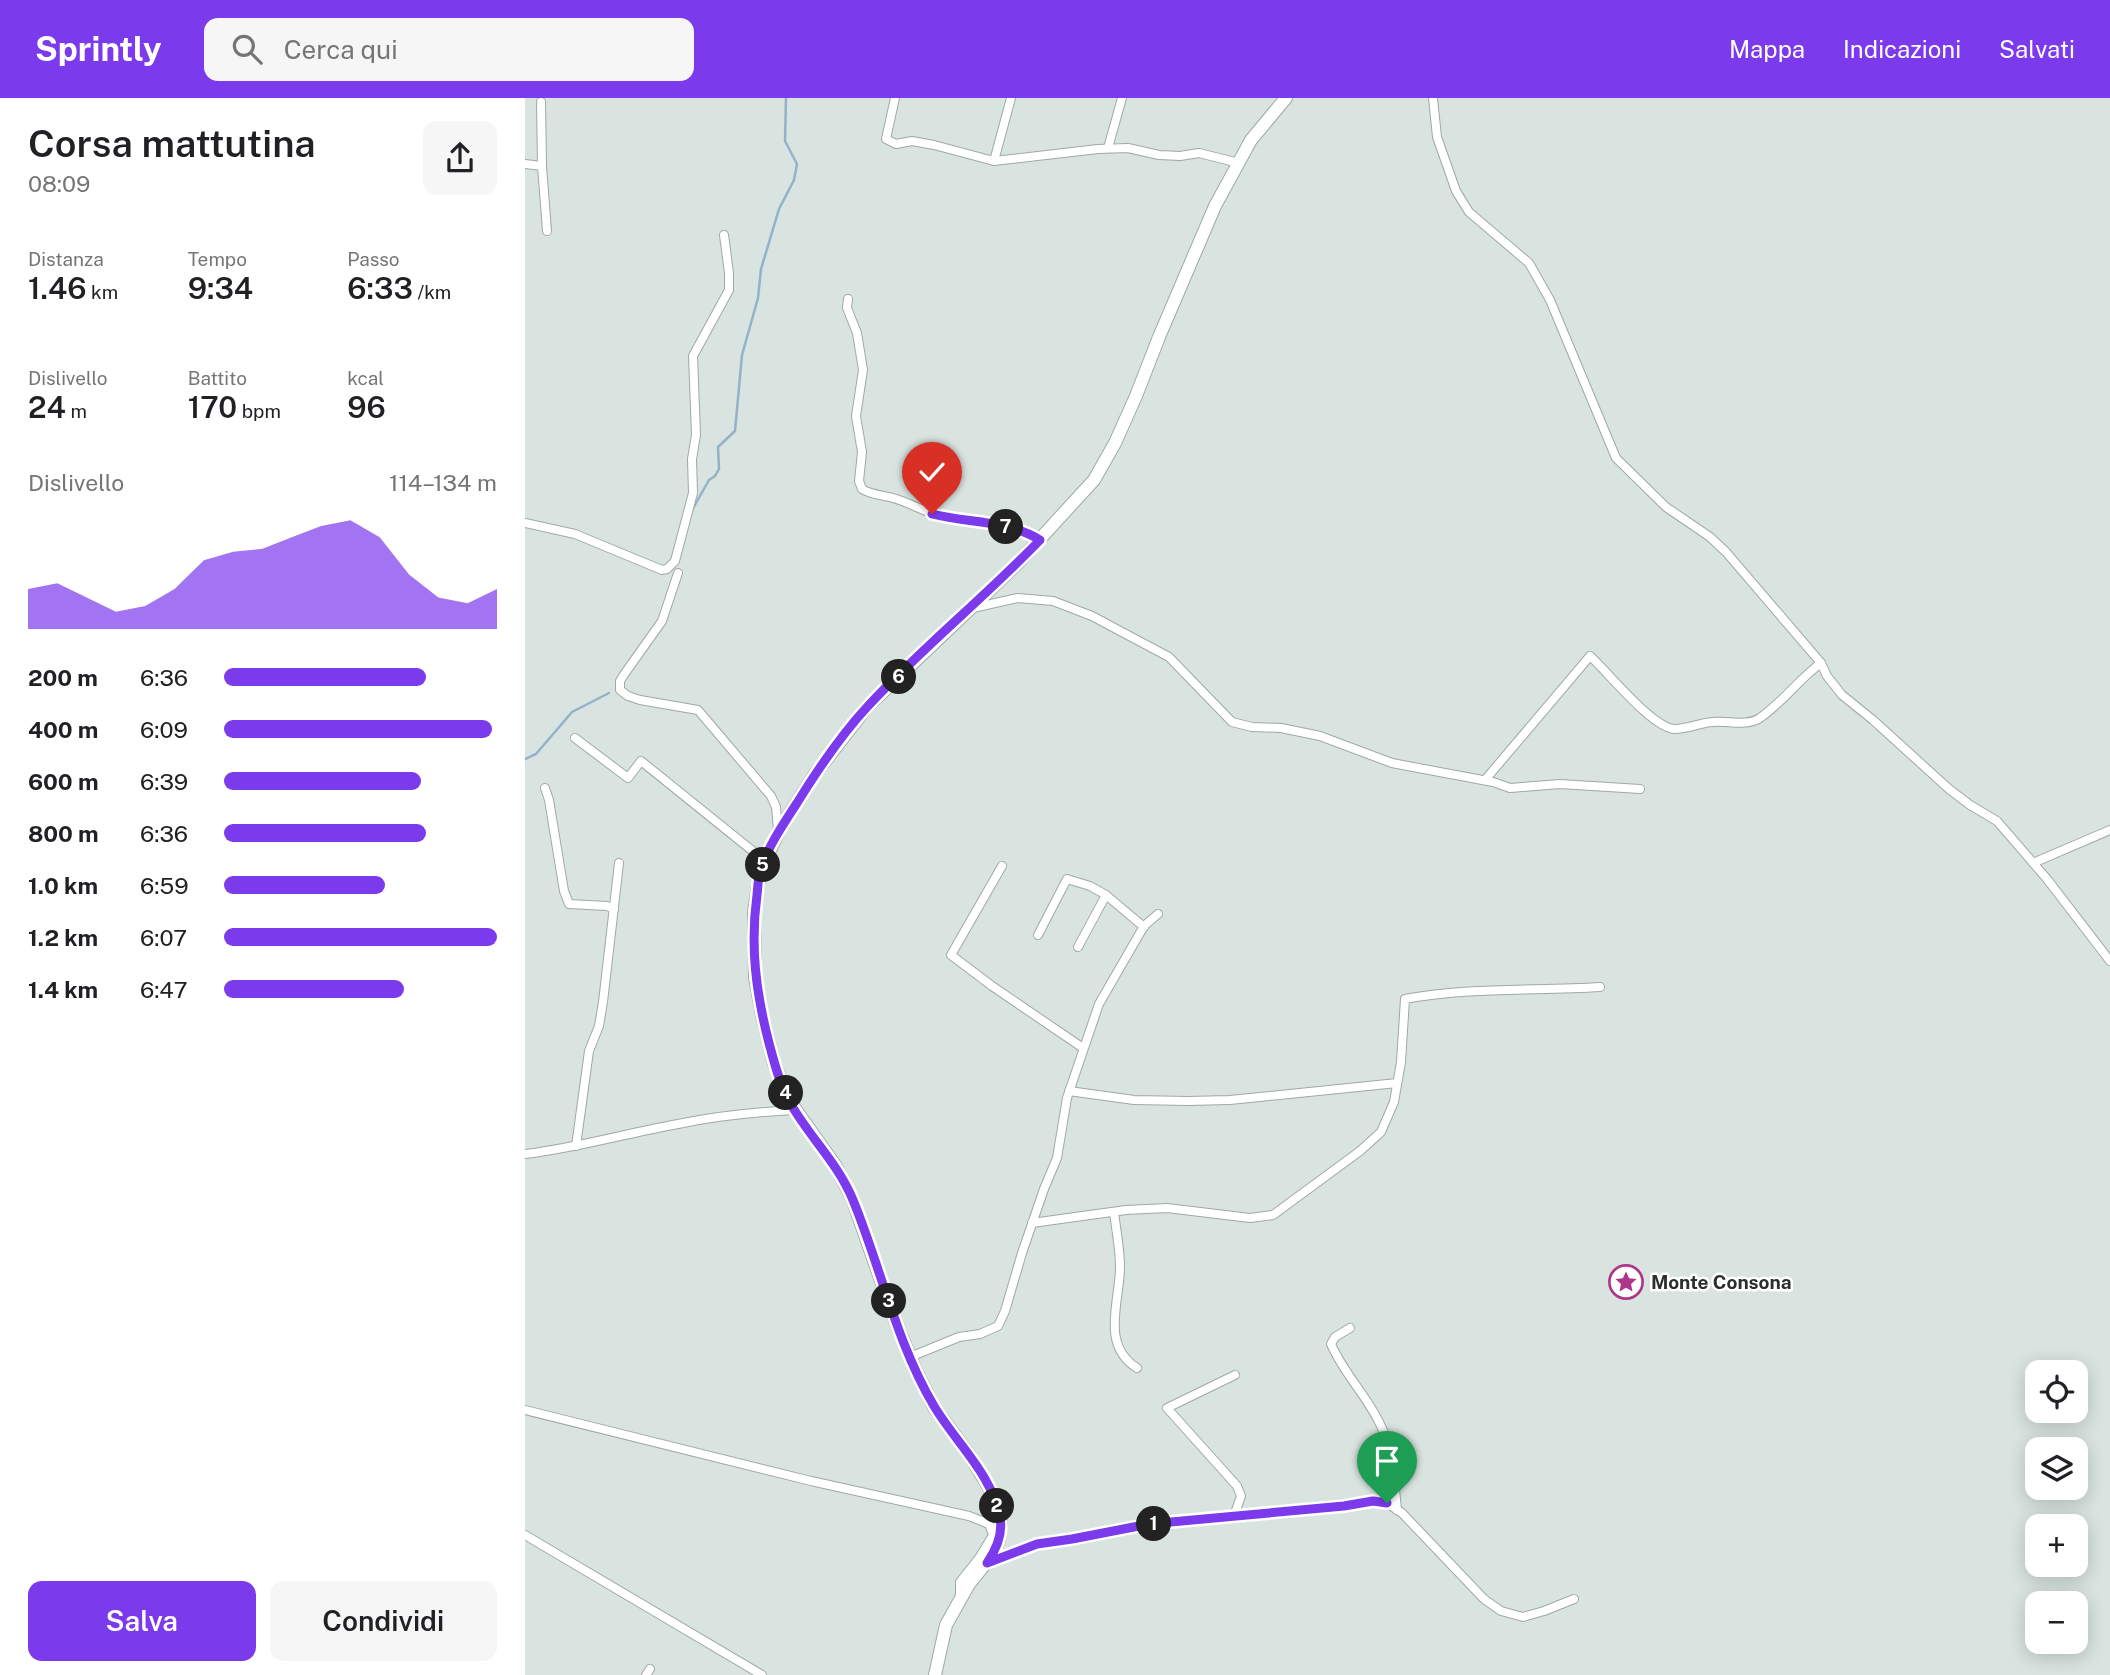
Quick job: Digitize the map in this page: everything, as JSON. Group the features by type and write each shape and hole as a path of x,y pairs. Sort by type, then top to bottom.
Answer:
{"main road":[{"path":"935,1675 946,1625 969,1584 995,1553 1001,1521 993,1496 970,1456 934,1407 910,1357 852,1198 835,1164 788,1099 774,1063 755,977 754,913 760,871 778,833 815,774 867,707 1040,540 1094,480 1115,443 1215,206 1251,140 1286,98"}],"street":[{"path":"895,98 885,139 896,144 912,141 994,161 1128,148 1159,155 1199,153 1239,163"},
{"path":"994,161 1011,98"},
{"path":"1108,148 1122,98"},
{"path":"1433,98 1437,136 1457,191 1469,212 1529,262 1551,300 1616,457 1666,508 1710,537 1726,552 1821,663 1827,676 1842,695 1949,789 1997,821 2110,961"},
{"path":"541,102 547,231"},
{"path":"525,164 543,166"},
{"path":"525,523 575,534 662,570 675,561 693,493 692,459 696,435 693,356 729,290 724,235"},
{"path":"848,299 847,308 857,333 863,370 856,416 862,452 859,481 862,489 895,498 932,514 1012,528 1040,540"},
{"path":"678,573 662,621 623,676 620,690 640,700 698,710 774,802 778,833"},
{"path":"970,609 1018,598 1053,601 1092,616 1169,657 1232,722 1320,736 1392,763 1485,780 1510,788 1560,784 1640,789"},
{"path":"1485,780 1590,656 1663,727 1674,729 1713,722 1752,722 1821,663"},
{"path":"575,738 628,778 641,761 765,861"},
{"path":"545,788 567,901 569,904 607,906 614,909"},
{"path":"2033,863 2110,830"},
{"path":"576,1146 589,1051 599,1026 603,1002 619,863"},
{"path":"1002,866 951,955 1083,1048"},
{"path":"1038,935 1067,879 1106,895 1144,927"},
{"path":"1078,947 1106,895"},
{"path":"910,1357 959,1337 980,1334 998,1326 1057,1157 1069,1091 1099,1004 1144,927 1158,915"},
{"path":"1032,1223 1167,1208 1250,1218 1273,1215 1360,1151 1381,1132 1394,1102 1401,1062 1405,999 1486,990 1600,987"},
{"path":"1069,1091 1134,1100 1230,1100 1397,1083"},
{"path":"525,1154 576,1146 680,1123 795,1110"},
{"path":"1114,1212 1120,1269 1113,1314 1115,1330 1122,1354 1137,1368"},
{"path":"1349,1328 1335,1337 1331,1344 1351,1380 1376,1415 1384,1433 1397,1510"},
{"path":"1234,1516 1241,1496 1237,1486 1167,1408 1235,1375"},
{"path":"525,1410 811,1481 969,1516 989,1524 993,1535 960,1583 960,1600"},
{"path":"987,1563 1037,1544 1149,1524 1373,1501 1387,1503 1397,1510 1484,1599 1501,1611 1523,1617 1574,1599"},
{"path":"525,1535 762,1675"}],"waterway":[{"path":"692,510 709,480 719,469 718,447 735,431 742,355 758,298 761,269 779,209 794,180 797,164 785,141 786,98"},
{"path":"525,759 536,754 572,712 609,693"}],"place":[{"name":"Monte Consona","path":"1626,1282"}],"route":[{"path":"932,514 1012,528 1040,540 867,707 815,774 780,829 760,871 754,913 755,977 774,1063 788,1099 835,1164 852,1198 896,1323 916,1371 934,1407 970,1456 993,1496 1001,1521 995,1553 987,1563 1037,1544 1149,1524 1373,1501 1387,1503"}]}
